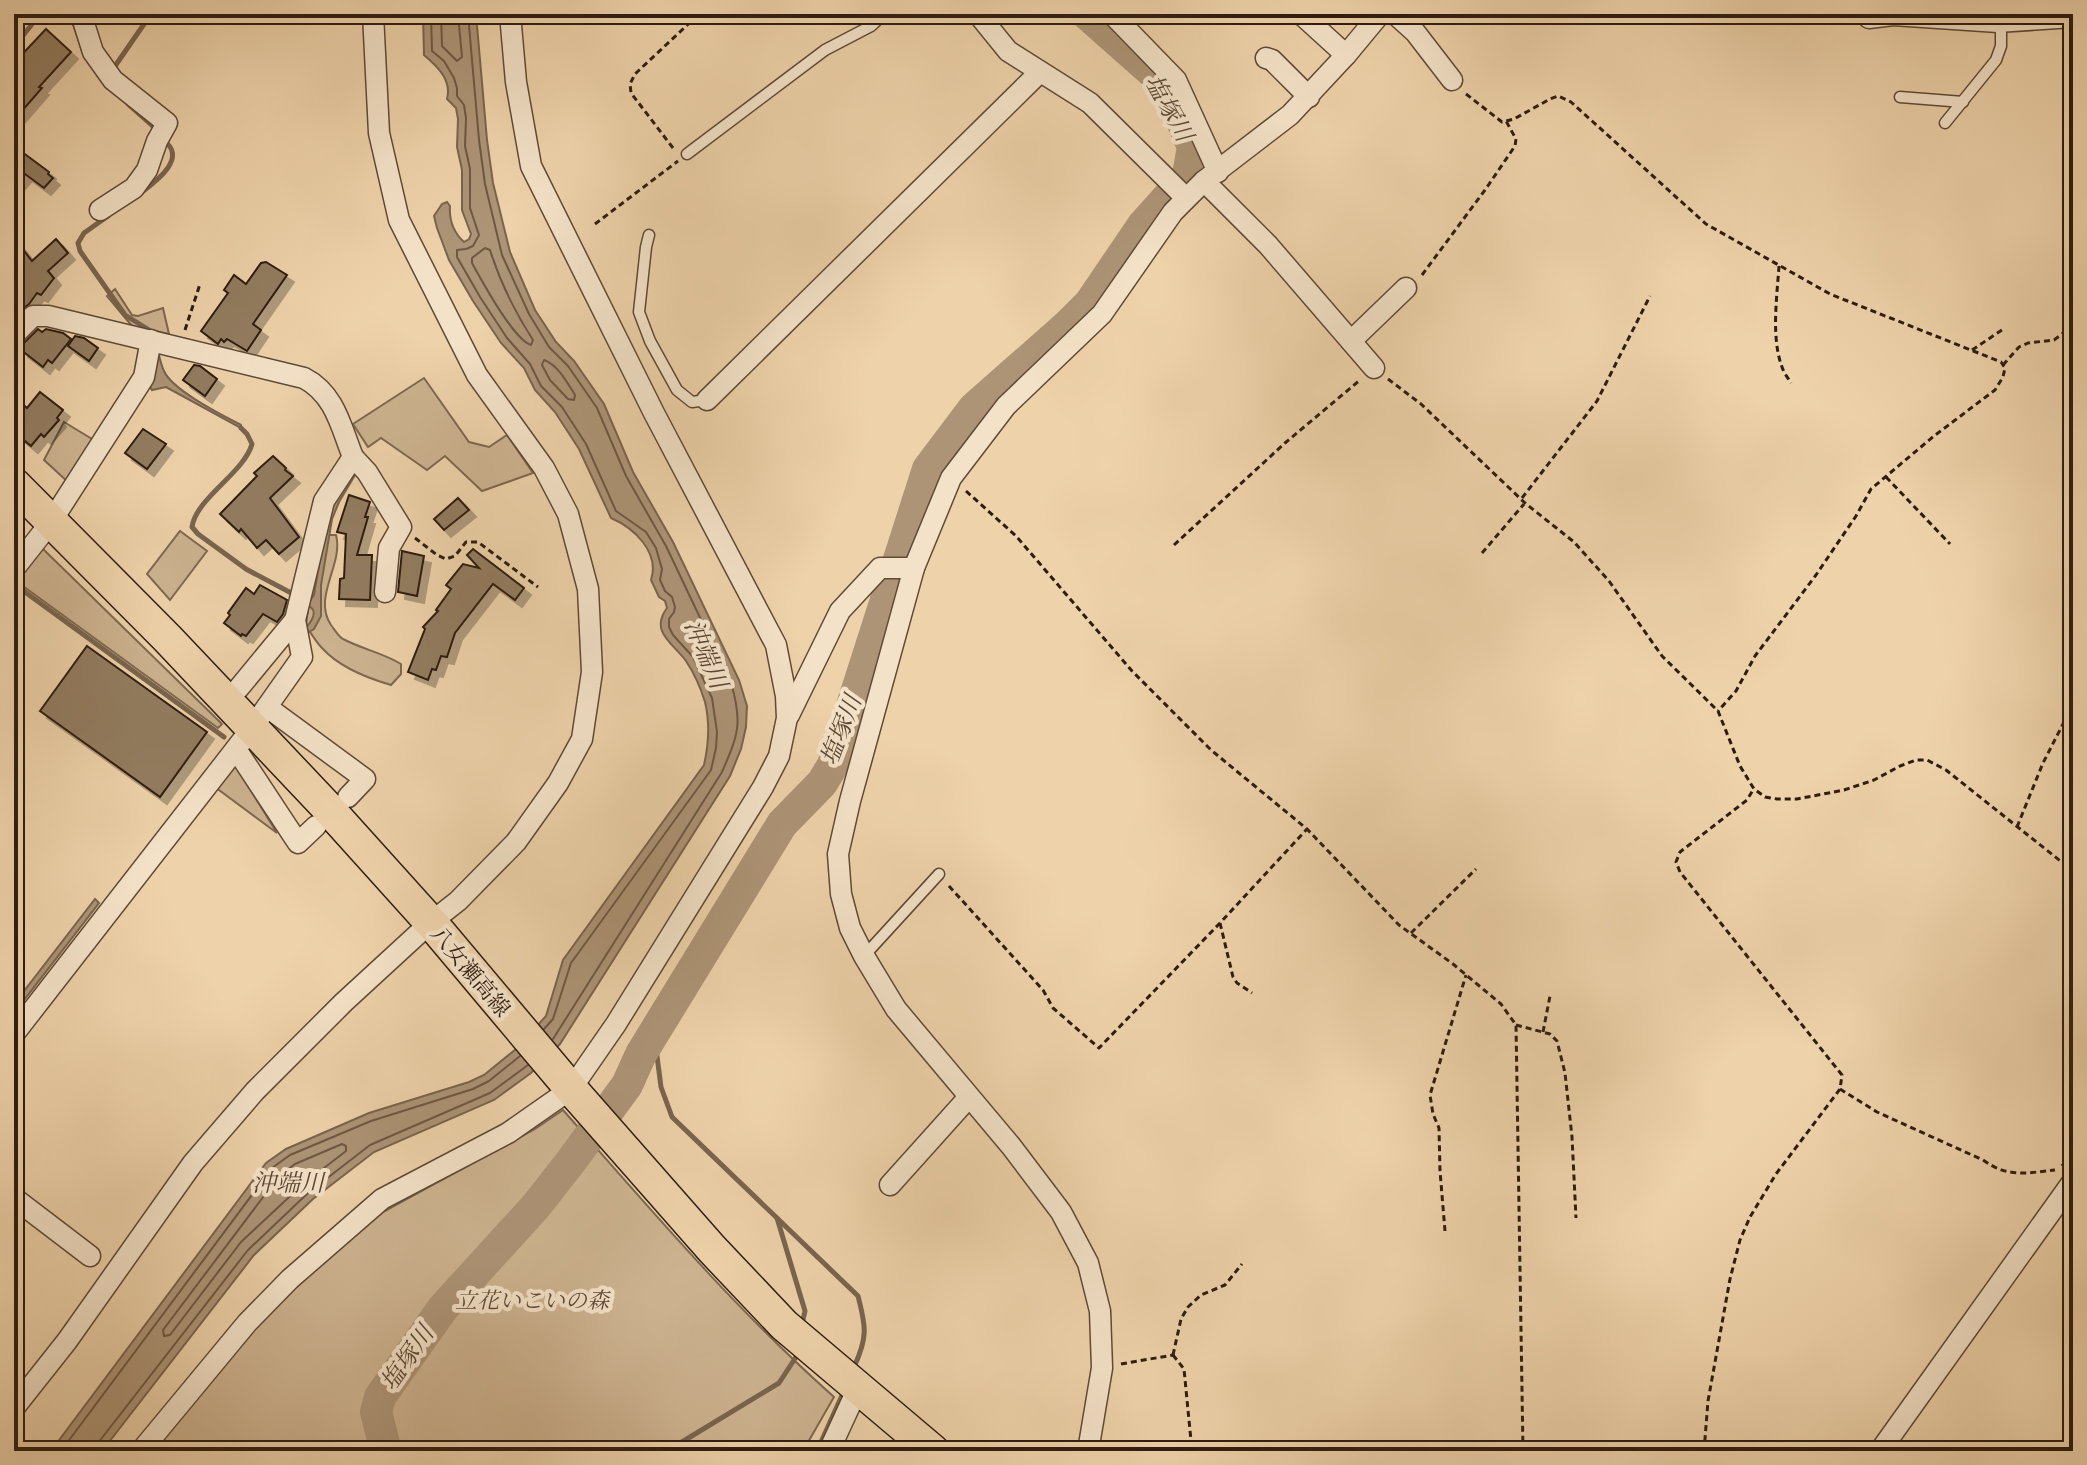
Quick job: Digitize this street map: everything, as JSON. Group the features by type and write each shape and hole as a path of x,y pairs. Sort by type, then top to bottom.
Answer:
{"main road":[{"name":"八女瀬高線","path":"14,484 167,638 325,805 432,924 712,1249 784,1325 933,1451"}],"street":[{"path":"81,14 93,52 113,80 167,123 147,170 134,188 100,210"},
{"path":"14,1408 67,1341 193,1163 255,1091 344,1002 458,901 516,842 558,783 582,739 592,672 588,589 568,514 544,468 477,375 399,220 379,133 373,14"},
{"path":"510,14 516,82 531,166 654,413 776,645 787,718"},
{"path":"978,14 1008,51 1090,103 1186,198"},
{"path":"1112,14 1176,80 1211,176 1374,368"},
{"path":"1301,14 1346,55"},
{"path":"1088,1451 1102,1368 1100,1311 1088,1263 1061,1212 1011,1146 896,1009 850,928 841,894 838,854 914,568 951,478 1006,406 1102,314 1173,212 1211,176 1309,97 1380,14"},
{"path":"1395,14 1415,32 1452,80"},
{"path":"1869,18 1893,14 2001,22 2073,17"},
{"path":"1266,58 1272,60 1309,97"},
{"path":"707,400 1040,72"},
{"path":"1351,341 1406,288"},
{"path":"14,335 33,316 48,316 304,378 318,385 333,403 353,457 367,472 401,527 389,548 385,592"},
{"path":"14,569 51,522 144,377 151,340"},
{"path":"14,1034 252,728 302,657 295,620 324,501 353,457"},
{"path":"141,1451 268,1301 382,1199 508,1133 575,1092 763,787 779,756 787,718 840,611 880,568 914,568"},
{"path":"238,689 295,620"},
{"path":"252,728 365,779 348,797"},
{"path":"252,728 298,843 316,826"},
{"path":"890,1185 969,1097"},
{"path":"1880,1451 2066,1176"},
{"path":"14,1198 90,1256"},
{"path":"829,1451 858,1388"}],"lane":[{"path":"687,154 825,50 871,26 884,14"},
{"path":"1945,123 1996,60 2001,46 2001,22"},
{"path":"1926,84 1926,99"},
{"path":"1900,97 1963,102"},
{"path":"649,235 639,312 650,341 677,390 692,402 707,400"},
{"path":"864,956 939,874"}],"path":[{"path":"687,154 679,153 671,146 631,93 630,84 635,74 699,14"},
{"path":"1452,80 1502,122 1558,96 1571,102 1706,224 1830,294 2001,362 2005,368 1995,390 1871,489 1816,575 1763,644 1736,691 1718,711"},
{"path":"1406,288 1425,273 1507,160 1516,139 1506,121"},
{"path":"595,224 687,154"},
{"path":"1779,266 1777,350 1782,369 1791,383"},
{"path":"180,347 200,284"},
{"path":"1522,498 1597,401 1650,296"},
{"path":"2003,365 2019,347 2054,340 2073,321"},
{"path":"1972,350 2005,328"},
{"path":"1174,545 1285,443 1374,368 1421,404 1525,503 1574,542 1609,581 1662,656 1718,711 1740,766 1754,789 1765,797 1797,799 1844,790 1916,760 1927,760 1946,770 2073,871"},
{"path":"1885,476 1950,544"},
{"path":"951,478 1016,536 1132,671 1199,739 1307,829 1399,925 1501,1004 1516,1025 1523,1451"},
{"path":"1482,553 1525,503"},
{"path":"401,527 446,559 455,556 466,542 478,542 538,587"},
{"path":"2017,827 2073,700"},
{"path":"1704,1451 1708,1401 1740,1240 1776,1174 1840,1089 1842,1075 1680,872 1676,862 1680,852 1747,800 1754,789"},
{"path":"939,874 1043,990 1053,1008 1099,1048 1307,829"},
{"path":"1411,933 1476,869"},
{"path":"1220,923 1233,977 1252,993"},
{"path":"1445,1231 1439,1128 1430,1095 1466,975"},
{"path":"1543,1032 1550,996"},
{"path":"1516,1025 1550,1034 1557,1041 1565,1073 1572,1137 1576,1218"},
{"path":"1840,1089 1877,1112 1995,1168 2017,1174 2066,1176"},
{"path":"1173,1355 1181,1319 1188,1307 1201,1295 1225,1285 1242,1264"},
{"path":"1102,1368 1173,1355"},
{"path":"1173,1355 1184,1369 1192,1451"}],"green space":[{"path":"115,289 132,315 163,308 169,334 132,326 107,296"},
{"path":"424,378 469,442 489,447 507,435 533,473 482,491 445,456 427,470 381,438 368,447 353,424"},
{"path":"64,422 97,442 69,483 44,460"},
{"path":"180,531 207,551 170,600 147,574"},
{"path":"327,535 336,535 337,546 326,592 326,614 343,639 401,664 401,674 391,685 337,661 320,646 306,626 309,601"},
{"path":"41,547 222,724 218,728 16,581"},
{"path":"234,763 277,833 215,787"},
{"name":"立花いこいの森","path":"563,1110 728,1294 834,1397 803,1451 148,1451 227,1354 316,1261 383,1212 535,1129"}],"water":[{"name":"沖端川","path":"423,14 476,14 493,183 510,252 535,310 604,404 633,472 673,542 739,680 747,706 741,749 730,776 560,1044 531,1073 494,1100 374,1152 313,1199 254,1255 102,1451 51,1451 266,1163 286,1149 369,1113 469,1082 484,1075 516,1049 546,1016 563,960 704,765 708,733 705,702 689,666 662,631 662,616 667,608 651,580 652,560 648,551 636,535 611,518 579,449 555,412 535,390 524,368 501,343 473,301 449,260 437,228 434,216 447,202 457,234 464,242 471,234 462,210 456,108 447,99 443,74 424,55"},
{"path":"158,352 164,371 177,386 241,425 241,428 166,387 152,390 149,385"},
{"path":"352,468 358,470 332,519 321,585 321,616 309,632 306,628 314,612 294,597 311,599 314,595 327,517"},
{"path":"95,899 99,903 14,1013 14,1004"}],"building":[{"path":"46,29 71,52 14,120 14,63"},
{"path":"14,146 49,172 53,178 44,188 25,174 14,187"},
{"path":"14,238 32,261 56,239 68,253 48,271 54,278 41,295 37,293 21,310 14,304"},
{"path":"266,262 287,275 253,324 261,330 247,351 227,339 224,342 221,339 218,344 201,331 228,293 224,290 234,275 246,284 261,263"},
{"path":"38,329 63,333 71,339 52,363 48,360 43,367 21,350"},
{"path":"75,336 98,348 89,361 68,346"},
{"path":"194,365 217,379 205,396 183,380"},
{"path":"40,392 63,410 57,418 59,420 44,437 41,434 31,446 14,432 14,397 27,408"},
{"path":"143,429 166,444 147,469 125,453"},
{"path":"273,456 293,476 270,498 299,537 279,554 266,540 257,548 241,529 239,532 220,514 257,476 254,473"},
{"path":"349,495 370,502 357,555 372,555 370,600 339,599 340,579 344,578 346,534 337,532"},
{"path":"458,498 469,510 444,530 434,519"},
{"path":"473,549 524,588 515,600 493,584 455,633 447,657 441,656 428,680 408,672 425,629 423,627 438,611 451,589 446,585 463,564 479,568 467,555"},
{"path":"402,551 424,556 417,596 398,592"},
{"path":"260,585 287,600 283,614 277,622 263,614 246,636 241,636 224,623 246,588 254,594"},
{"path":"87,646 207,732 160,797 40,711"}],"waterway":[{"path":"14,47 40,14"},
{"path":"71,14 85,55"},
{"path":"113,69 151,14"},
{"name":"塩塚川","path":"386,1451 376,1412 380,1397 443,1308 536,1206 627,1085 641,1054 782,824 822,783 833,765 928,469 974,408 1090,303 1143,225 1188,175 1193,147 1180,116 1157,76 1087,14"},
{"path":"128,104 156,129"},
{"path":"142,192 162,175 172,161 173,154 163,140"},
{"path":"108,216 84,233 78,243 80,251 125,315 154,333"},
{"path":"241,428 252,444 247,455 202,506 192,527 246,569 295,595"},
{"path":"14,584 224,737"},
{"path":"654,1033 661,1087 672,1117 858,1296 864,1332 862,1348 854,1367"},
{"path":"777,1218 805,1311 802,1324"},
{"path":"667,1451 779,1383 796,1357 797,1349"},
{"path":"817,1451 844,1391"}]}
